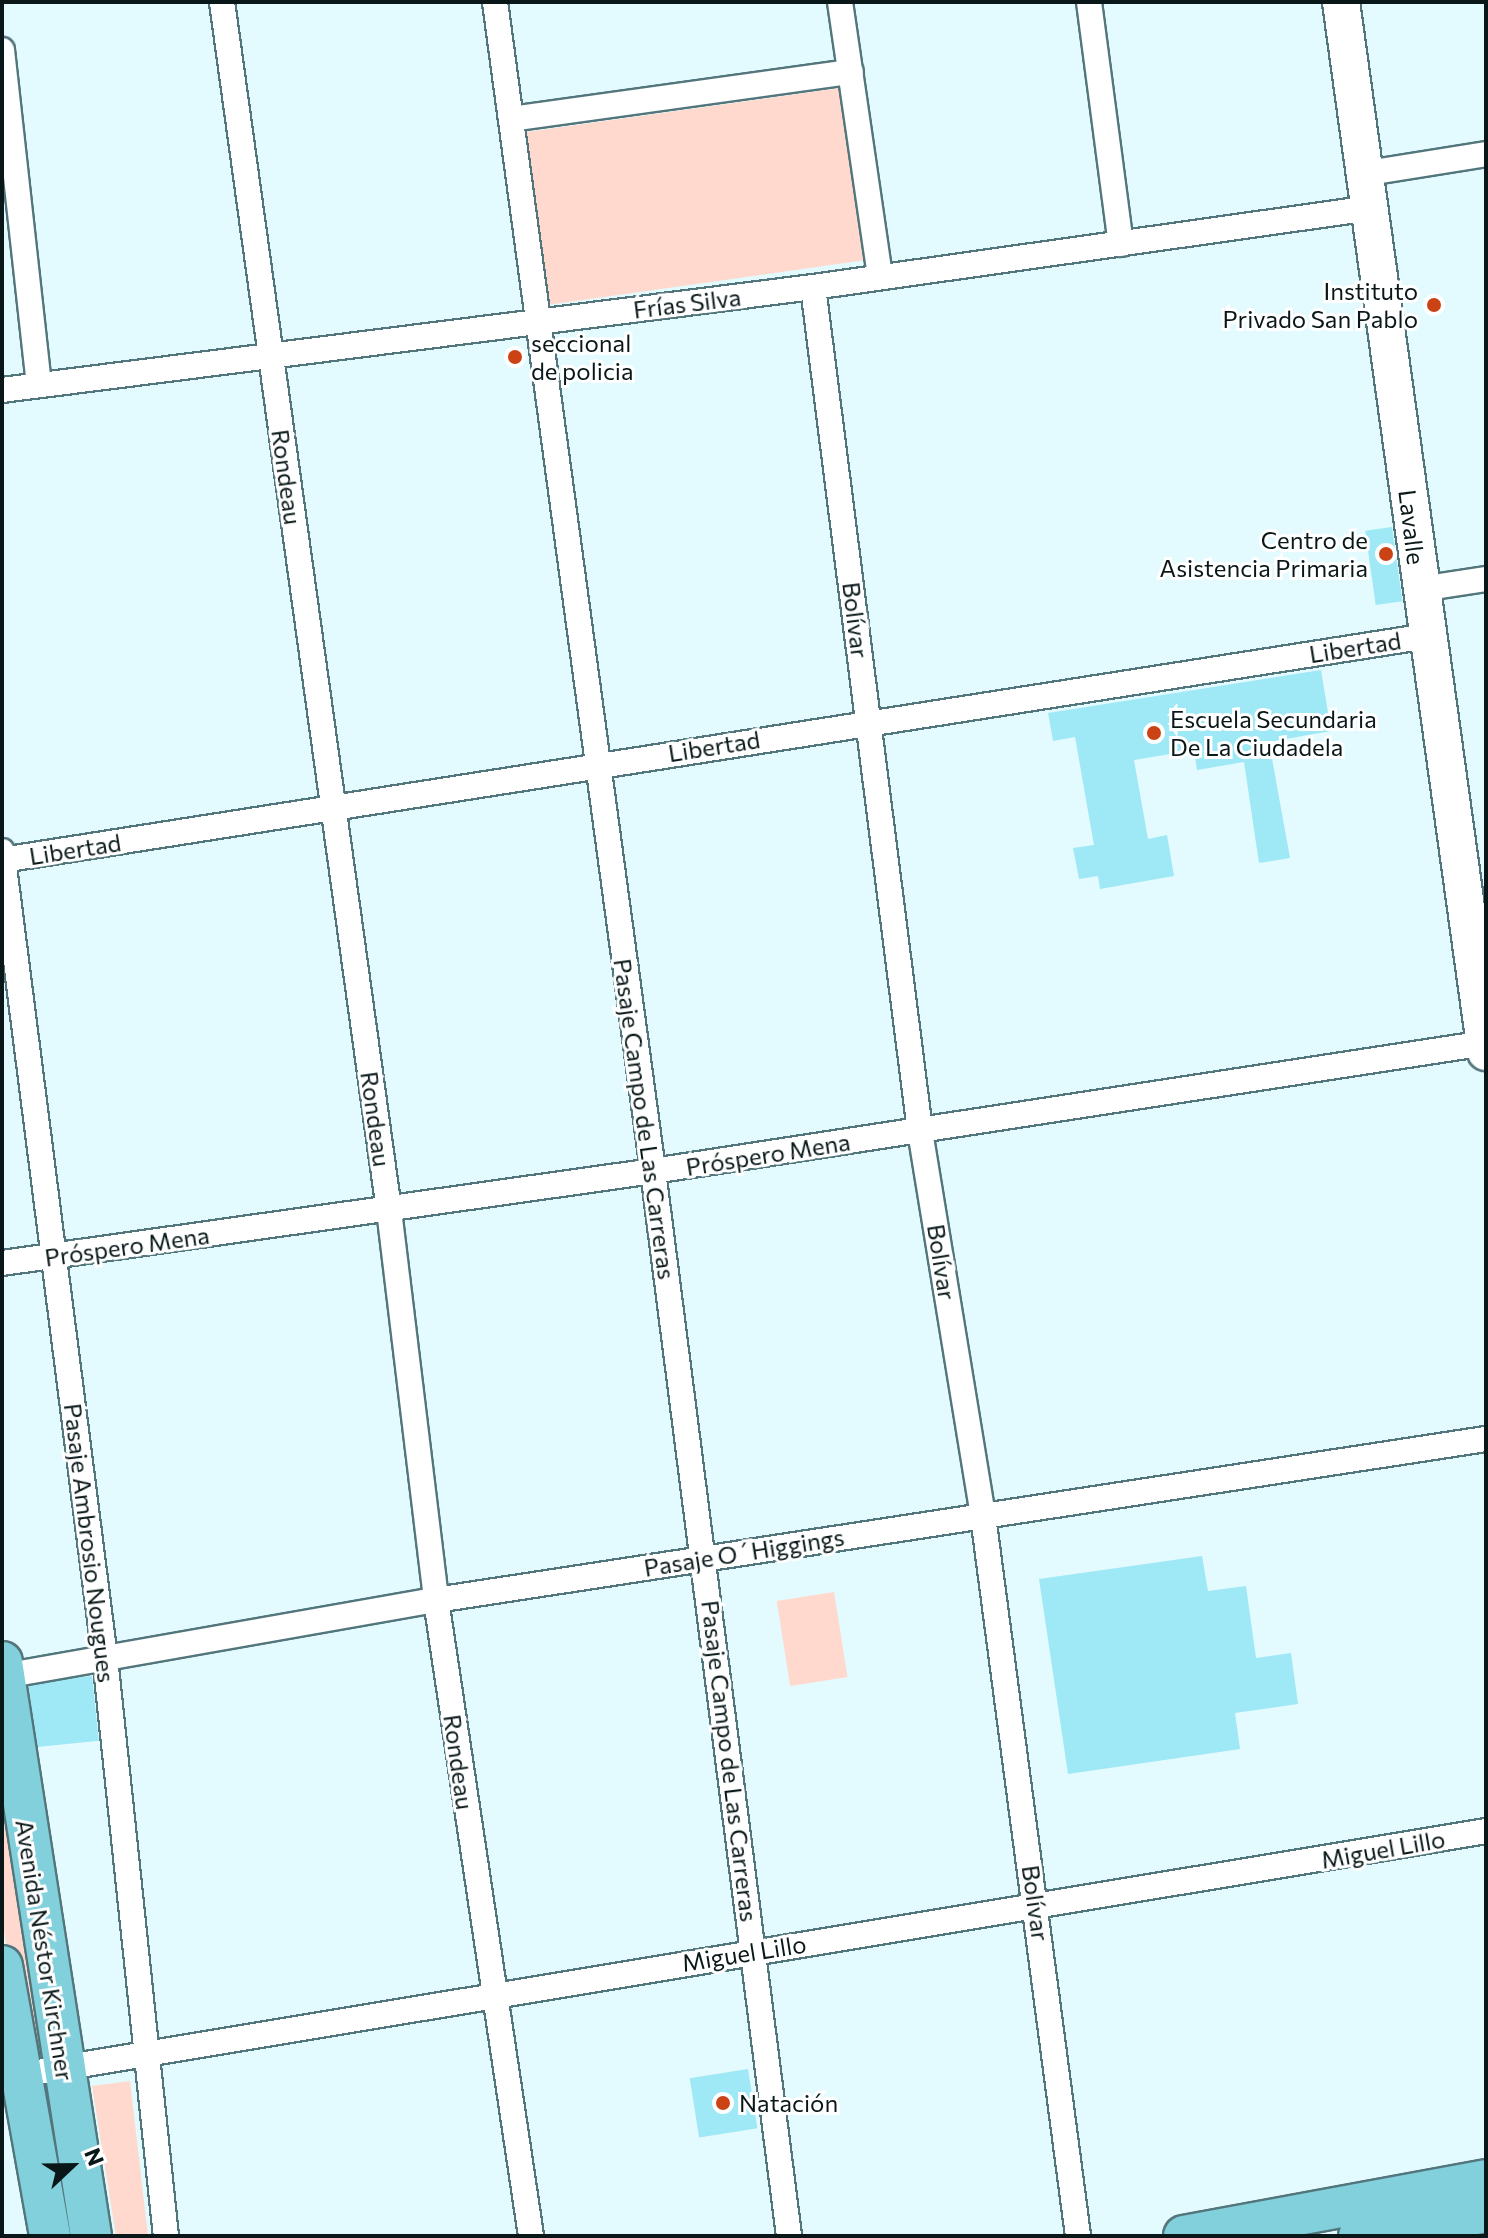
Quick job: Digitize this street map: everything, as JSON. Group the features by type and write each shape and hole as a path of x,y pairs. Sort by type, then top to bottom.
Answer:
{"main road":[{"name":"Avenida Néstor Kirchner","path":"3,1669 62,2067 91,2236"},
{"name":"Avenida Néstor Kirchner","path":"2,1966 11,2076 50,2236"},
{"path":"1184,2236 1486,2180"},
{"path":"1359,2236 1486,2212"}],"street":[{"name":"Rondeau","path":"222,2 389,1210 436,1600 491,1994 531,2236"},
{"name":"Pasaje Campo de Las Carreras","path":"495,2 653,1171 789,2236"},
{"path":"840,2 880,276"},
{"path":"1089,2 1121,244"},
{"name":"Lavalle","path":"1341,2 1368,173 1420,589 1486,1046"},
{"path":"2,50 39,384"},
{"path":"511,119 851,72"},
{"path":"1368,173 1486,154"},
{"name":"Frías Silva","path":"2,390 813,287 1371,208"},
{"name":"Bolívar","path":"813,287 920,1131 983,1516 1078,2236"},
{"path":"1420,589 1486,579"},
{"name":"Libertad","path":"2,860 332,811 596,764 1427,636"},
{"name":"Pasaje Ambrosio Nougues","path":"2,851 105,1658 166,2236"},
{"name":"Próspero Mena","path":"2,1263 389,1210 1486,1046"},
{"name":"Pasaje O´Higgings","path":"3,1669 105,1658 436,1600 1486,1439"},
{"name":"Miguel Lillo","path":"11,2076 1486,1831"}],"shaded area":[{"path":"840,88 864,260 550,304 526,132"},
{"path":"834,1592 847,1677 790,1686 777,1601"},
{"path":"2,1772 46,2044 22,2046 2,1918"},
{"path":"130,2081 148,2236 116,2236 92,2086"}],"building":[{"name":"Centro de Asistencia Primaria","path":"1392,527 1402,601 1376,605 1365,531"},
{"path":"1321,670 1331,731 1269,742 1290,858 1259,863 1244,762 1197,770 1194,750 1134,760 1148,839 1167,835 1174,876 1100,889 1098,876 1079,879 1073,848 1094,845 1075,737 1053,741 1048,713"},
{"path":"1202,1556 1208,1591 1246,1586 1256,1658 1291,1653 1298,1704 1235,1713 1240,1749 1068,1774 1039,1579"},
{"path":"92,1676 99,1741 35,1747 28,1683"},
{"name":"Natación","path":"748,2069 757,2128 699,2137 690,2078"}],"place":[{"name":"Instituto Privado San Pablo","path":"1434,305"},
{"name":"seccional de policia","path":"515,357"},
{"name":"Centro de Asistencia Primaria","path":"1386,554"},
{"name":"Escuela Secundaria De La Ciudadela","path":"1154,733"},
{"name":"Natación","path":"723,2103"}]}
